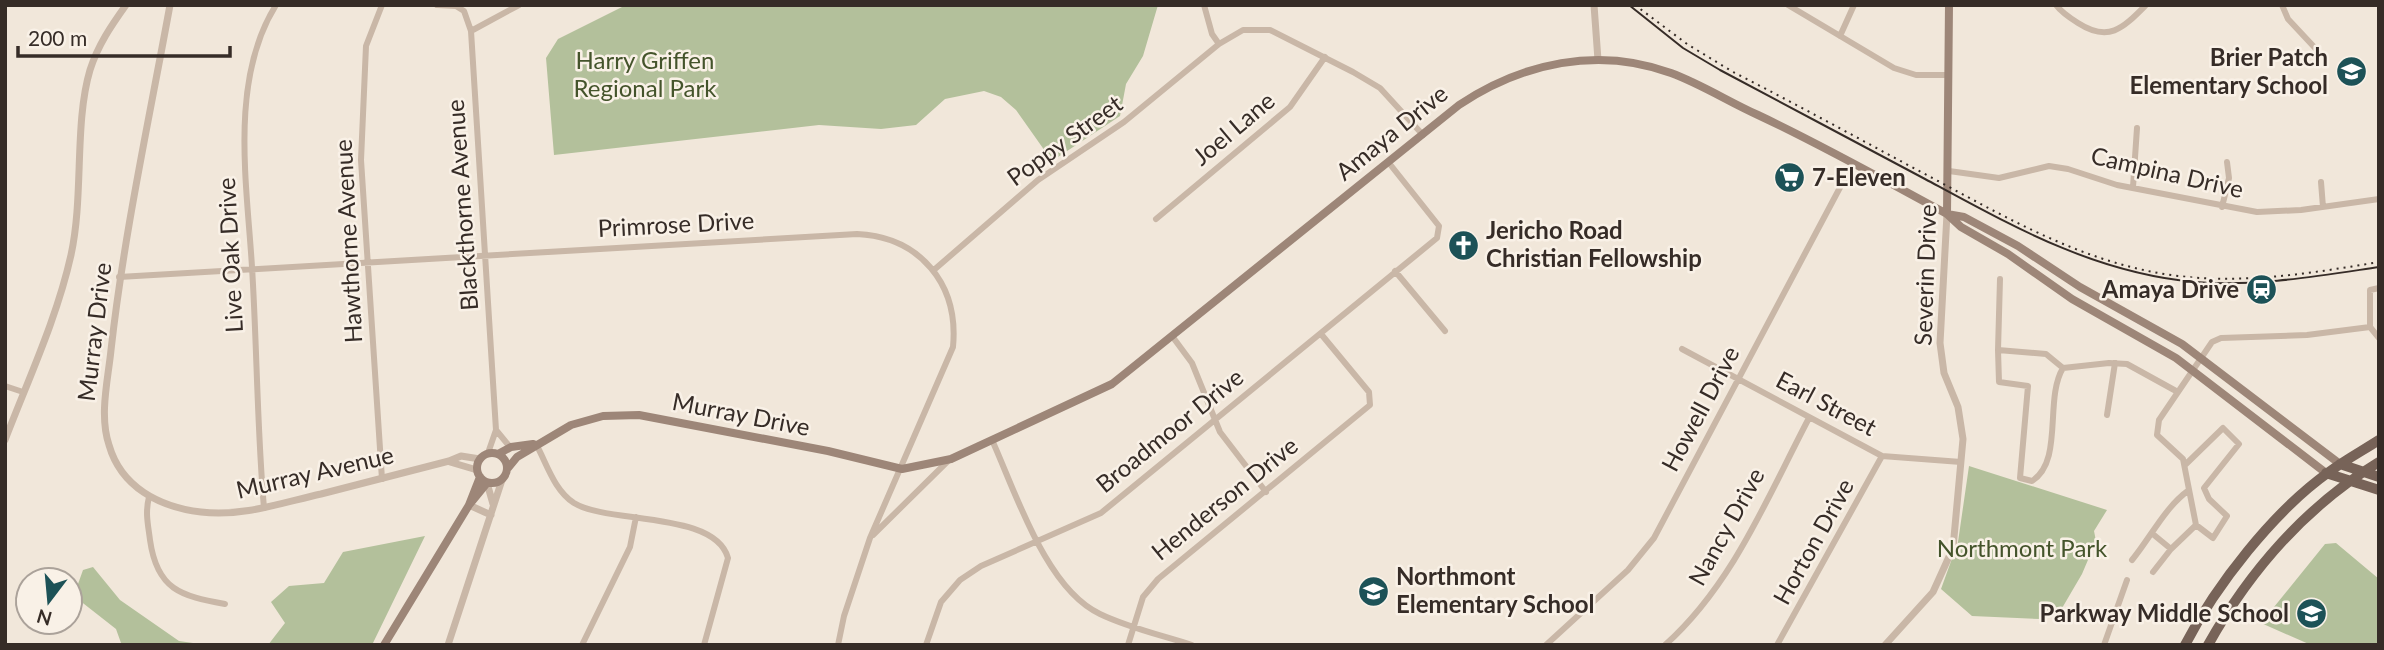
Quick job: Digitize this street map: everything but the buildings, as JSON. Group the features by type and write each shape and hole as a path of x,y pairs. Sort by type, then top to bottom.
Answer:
{"main road":[{"name":"Severin Drive","path":"1947,214 1949,5"},
{"name":"Amaya Drive","path":"902,469 951,459 1112,384 1459,105 1504,78 1550,64 1598,60 1629,62 1674,74 1853,163 1947,214 1961,227 2008,254 2072,299 2176,358 2326,473 2379,490"},
{"name":"Amaya Drive","path":"1947,214 1964,217 2018,246 2201,359 2340,464 2379,477"},
{"name":"Murray Drive","path":"536,444 571,425 603,416 639,415 902,469"},
{"path":"2185,645 2231,570 2326,473 2379,440"},
{"path":"384,645 483,478 480,459 488,453 498,454 510,447 536,444"},
{"path":"483,478 502,480 517,457 536,444"},
{"path":"498,454 508,468"},
{"path":"2208,645 2247,581 2296,528 2350,482 2379,462"}],"street":[{"path":"5,440 60,295 71,255 78,214 85,91 90,69 102,39 126,5"},
{"name":"Murray Drive","path":"149,497 121,471 109,446 105,428 119,277 170,5"},
{"name":"Live Oak Drive","path":"264,508 253,270 244,176 250,74 258,41 276,5"},
{"name":"Hawthorne Avenue","path":"382,5 366,46 361,160 382,479"},
{"path":"437,5 456,6 464,11 471,30 519,5"},
{"path":"1204,5 1212,34 1219,44"},
{"path":"1594,5 1598,60"},
{"path":"1788,5 1900,71 1948,75"},
{"path":"1840,36 1854,5"},
{"path":"2056,5 2090,30 2105,33 2125,26 2146,5"},
{"path":"2282,5 2288,19 2316,49"},
{"name":"Poppy Street","path":"935,269 1038,180 1146,106 1219,44 1243,30 1265,29 1325,57 1380,88 1423,135"},
{"name":"Blackthorne Avenue","path":"471,30 496,430 488,453"},
{"name":"Joel Lane","path":"1156,219 1290,107 1325,57"},
{"path":"2133,187 2137,128"},
{"path":"2222,207 2229,178 2227,162"},
{"name":"Broadmoor Drive","path":"926,645 941,603 955,585 981,566 1101,513 1437,238 1440,232 1438,226 1389,163"},
{"name":"Howell Drive","path":"1546,645 1618,580 1646,549 1853,163"},
{"name":"Campina Drive","path":"1949,171 1990,179 2049,166 2222,207 2277,212 2379,199"},
{"path":"2321,182 2323,207"},
{"name":"Severin Drive","path":"1885,645 1926,601 1947,566 1953,548 1962,419 1944,373 1940,343 1947,214"},
{"name":"Primrose Drive","path":"119,277 856,234 883,237 902,244 935,269"},
{"path":"838,645 844,615 870,538 953,348 954,320 935,269"},
{"path":"1395,271 1446,331"},
{"path":"2000,279 1999,382 2028,386 2020,478 2032,481 2049,460 2055,381 2063,368"},
{"path":"2379,288 2370,290 2370,327 2379,338"},
{"path":"2185,465 2222,428 2239,444 2204,488 2209,499 2227,516 2213,538 2196,525 2183,459 2157,435 2159,420 2176,391 2212,342 2221,338 2306,335 2370,327"},
{"name":"Henderson Drive","path":"1128,645 1143,597 1158,579 1266,492 1371,401 1369,392 1321,334"},
{"path":"1172,336 1192,363 1214,419 1231,449 1266,492"},
{"name":"Earl Street","path":"1682,349 1882,456 1961,462"},
{"path":"1998,351 2046,354 2063,368 2115,363 2133,366 2176,391"},
{"path":"2107,415 2115,363"},
{"path":"5,386 23,392"},
{"name":"Nancy Drive","path":"1665,645 1702,608 1725,578 1809,418"},
{"path":"496,430 510,447"},
{"path":"992,440 1052,570 1072,594 1100,614 1192,645"},
{"path":"536,444 557,486 574,502 593,510 678,523 719,544 727,552 728,558 704,645"},
{"name":"Murray Avenue","path":"149,497 198,512 224,513 264,508 461,456 480,459"},
{"name":"Horton Drive","path":"1777,645 1882,456"},
{"path":"870,538 951,459"},
{"path":"449,461 483,478 493,505"},
{"path":"448,645 502,480"},
{"path":"2132,561 2154,534 2174,501 2189,490"},
{"path":"149,497 145,512 156,569 167,584 184,595 225,604"},
{"path":"468,505 491,515"},
{"path":"582,645 630,547 636,517"},
{"path":"2153,572 2171,549 2196,525"},
{"path":"2154,534 2171,549"},
{"path":"2104,645 2127,580"}],"green space":[{"name":"Harry Griffen Regional Park","path":"626,5 1158,5 1143,56 1126,84 1120,116 1052,161 1016,110 1001,97 984,91 945,99 916,125 881,129 819,125 554,155 546,58 558,39"},
{"name":"Northmont Park","path":"1969,466 2107,510 2094,531 2096,541 2082,574 2058,615 2040,619 1972,616 1941,589 1958,542"},
{"path":"425,536 372,645 268,645 285,623 271,602 289,586 324,583 343,552"},
{"name":"Parkway Middle School","path":"2336,543 2379,579 2379,645 2311,645 2261,623 2325,544"},
{"path":"93,567 120,600 179,641 207,645 121,643 116,629 84,604 84,570"}],"tram line":[{"path":"1629,5 1683,48 1720,70 1990,214 2088,258 2158,277 2218,283 2287,280 2379,267"}],"railway":[{"path":"1635,5 1687,44 1733,72 2025,227 2084,252 2114,262 2178,276 2229,279 2279,276 2379,262"}],"place":[{"name":"Brier Patch Elementary School","path":"2351,72"},
{"name":"7-Eleven","path":"1789,178"},
{"name":"Jericho Road Christian Fellowship","path":"1463,245"},
{"name":"Amaya Drive","path":"2262,290"},
{"name":"Northmont Elementary School","path":"1373,591"},
{"name":"Parkway Middle School","path":"2312,614"}]}
